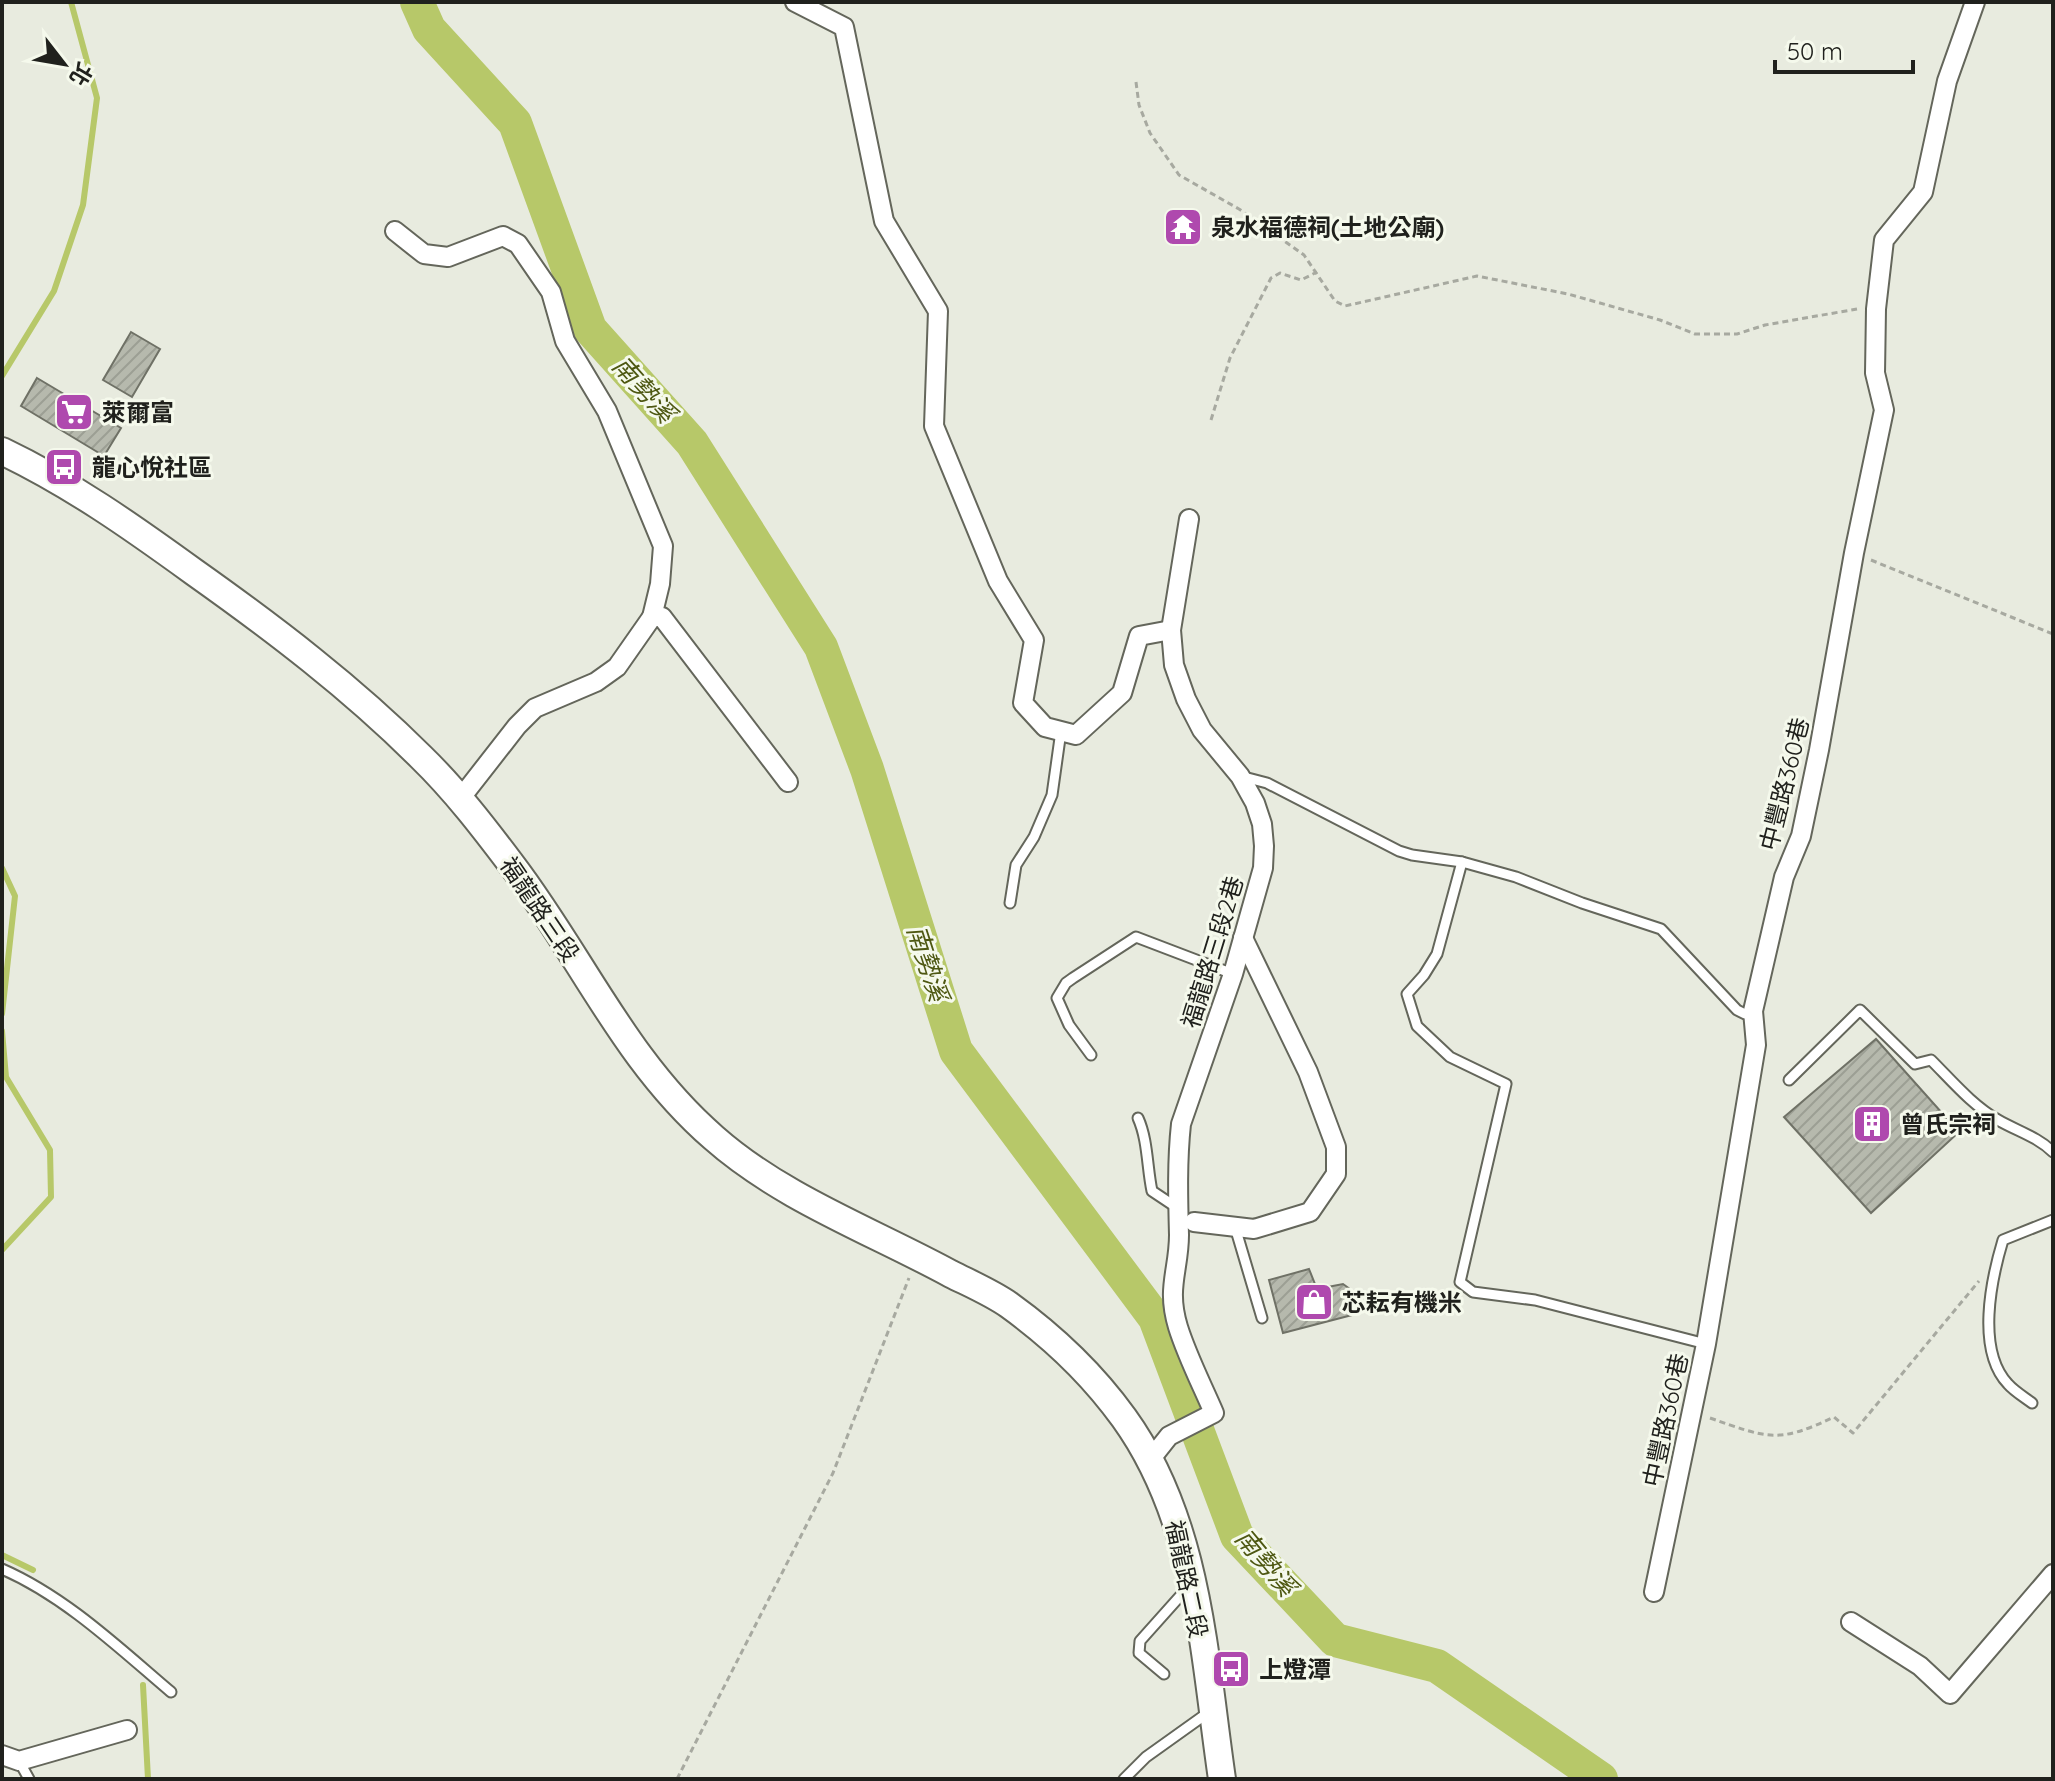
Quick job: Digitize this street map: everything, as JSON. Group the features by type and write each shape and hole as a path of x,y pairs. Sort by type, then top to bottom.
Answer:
{"main road":[{"name":"福龍路三段","path":"2,451 46,472 124,522 277,634 378,716 460,799 515,869 652,1074 719,1144 801,1198 1007,1303 1074,1360"},
{"name":"福龍路二段","path":"1074,1360 1124,1417 1150,1460 1172,1510 1188,1557 1222,1779"}],"street":[{"path":"795,2 844,27 884,221 938,311 934,426 998,581 1034,640 1023,703 1045,727 1076,735 1122,693 1139,636 1171,630"},
{"name":"中豐路360巷","path":"1654,1592 1706,1344 1756,1045 1753,1011 1784,877 1801,836 1884,410 1875,373 1876,309 1884,240 1923,192 1947,81 1975,2"},
{"path":"395,231 424,254 448,257 503,236 518,244 551,292 565,341 607,411 663,546 660,584 652,617 617,667 596,682 535,708 517,726 460,799"},
{"name":"福龍路三段2巷","path":"1150,1460 1169,1436 1214,1413 1177,1327 1171,1294 1179,1238 1176,1207 1181,1124 1233,974 1263,868 1264,846 1262,824 1255,803 1240,776 1202,730 1186,699 1174,665 1171,630 1189,519"},
{"path":"652,617 662,617 788,782"},
{"path":"1194,1222 1254,1229 1310,1212 1336,1174 1336,1147 1308,1072 1243,938"},
{"path":"1851,1622 1920,1666 1950,1694 2053,1574"},
{"path":"11,1758 127,1730"}],"lane":[{"path":"1010,903 1016,865 1034,837 1052,795 1061,731"},
{"path":"1240,776 1267,783 1399,851 1462,862 1516,877 1661,929 1737,1010 1745,1014 1753,1011"},
{"path":"1462,862 1437,954 1407,994 1417,1026 1450,1057 1506,1084 1460,1282 1473,1292 1535,1300 1706,1344"},
{"path":"1091,1055 1069,1025 1057,998 1066,983 1136,937 1233,974"},
{"path":"1789,1080 1860,1010 1915,1064 1931,1060 1976,1105 1998,1120 2043,1142 2053,1152"},
{"path":"1138,1118 1143,1129 1152,1191 1176,1207"},
{"path":"2032,1403 2006,1383 1991,1352 1988,1324 1997,1259 2003,1240 2053,1220"},
{"path":"1235,1227 1262,1318"},
{"path":"2,1569 22,1578 96,1628 171,1692"},
{"path":"1164,1674 1139,1653 1140,1641 1192,1583"},
{"path":"1124,1779 1146,1757 1212,1711"},
{"path":"11,1758 29,1779"}],"path":[{"path":"1136,82 1139,105 1150,133 1179,175 1239,209 1304,255 1335,301 1345,306 1477,276 1568,294 1660,320 1695,334 1737,334 1754,327 1853,309 1876,309"},
{"path":"1211,420 1230,358 1271,278 1280,273 1301,280 1317,272"},
{"path":"1854,553 2053,634"},
{"path":"677,1779 833,1473 918,1256"},
{"path":"1691,1412 1759,1435 1784,1436 1834,1417 1853,1433 1997,1259"}],"building":[{"name":"泉水福德祠(土地公廟)","path":"1172,212 1199,219 1195,242 1167,235"},
{"path":"131,332 160,349 132,397 103,380"},
{"path":"37,378 121,428 104,456 21,406"},
{"name":"曾氏宗祠","path":"1876,1039 1959,1132 1871,1213 1784,1117"},
{"name":"芯耘有機米","path":"1309,1269 1317,1289 1343,1284 1350,1289 1356,1314 1283,1333 1269,1280"}],"waterway":[{"path":"2,376 54,291 83,205 97,98 71,2"},
{"name":"南勢溪","path":"417,2 429,29 515,123 590,329 692,443 821,647 867,769 956,1051 1155,1318 1237,1536 1335,1640 1437,1666 1601,1779"},
{"path":"2,868 15,896 2,1014"},
{"path":"2,1031 6,1077 50,1150 51,1197 2,1250"},
{"path":"2,1555 33,1570"},
{"path":"143,1685 148,1779"}],"place":[{"name":"泉水福德祠(土地公廟)","path":"1183,227"},
{"name":"萊爾富","path":"74,412"},
{"name":"龍心悅社區","path":"64,467"},
{"name":"曾氏宗祠","path":"1872,1124"},
{"name":"芯耘有機米","path":"1314,1302"},
{"name":"上燈潭","path":"1231,1669"}]}
